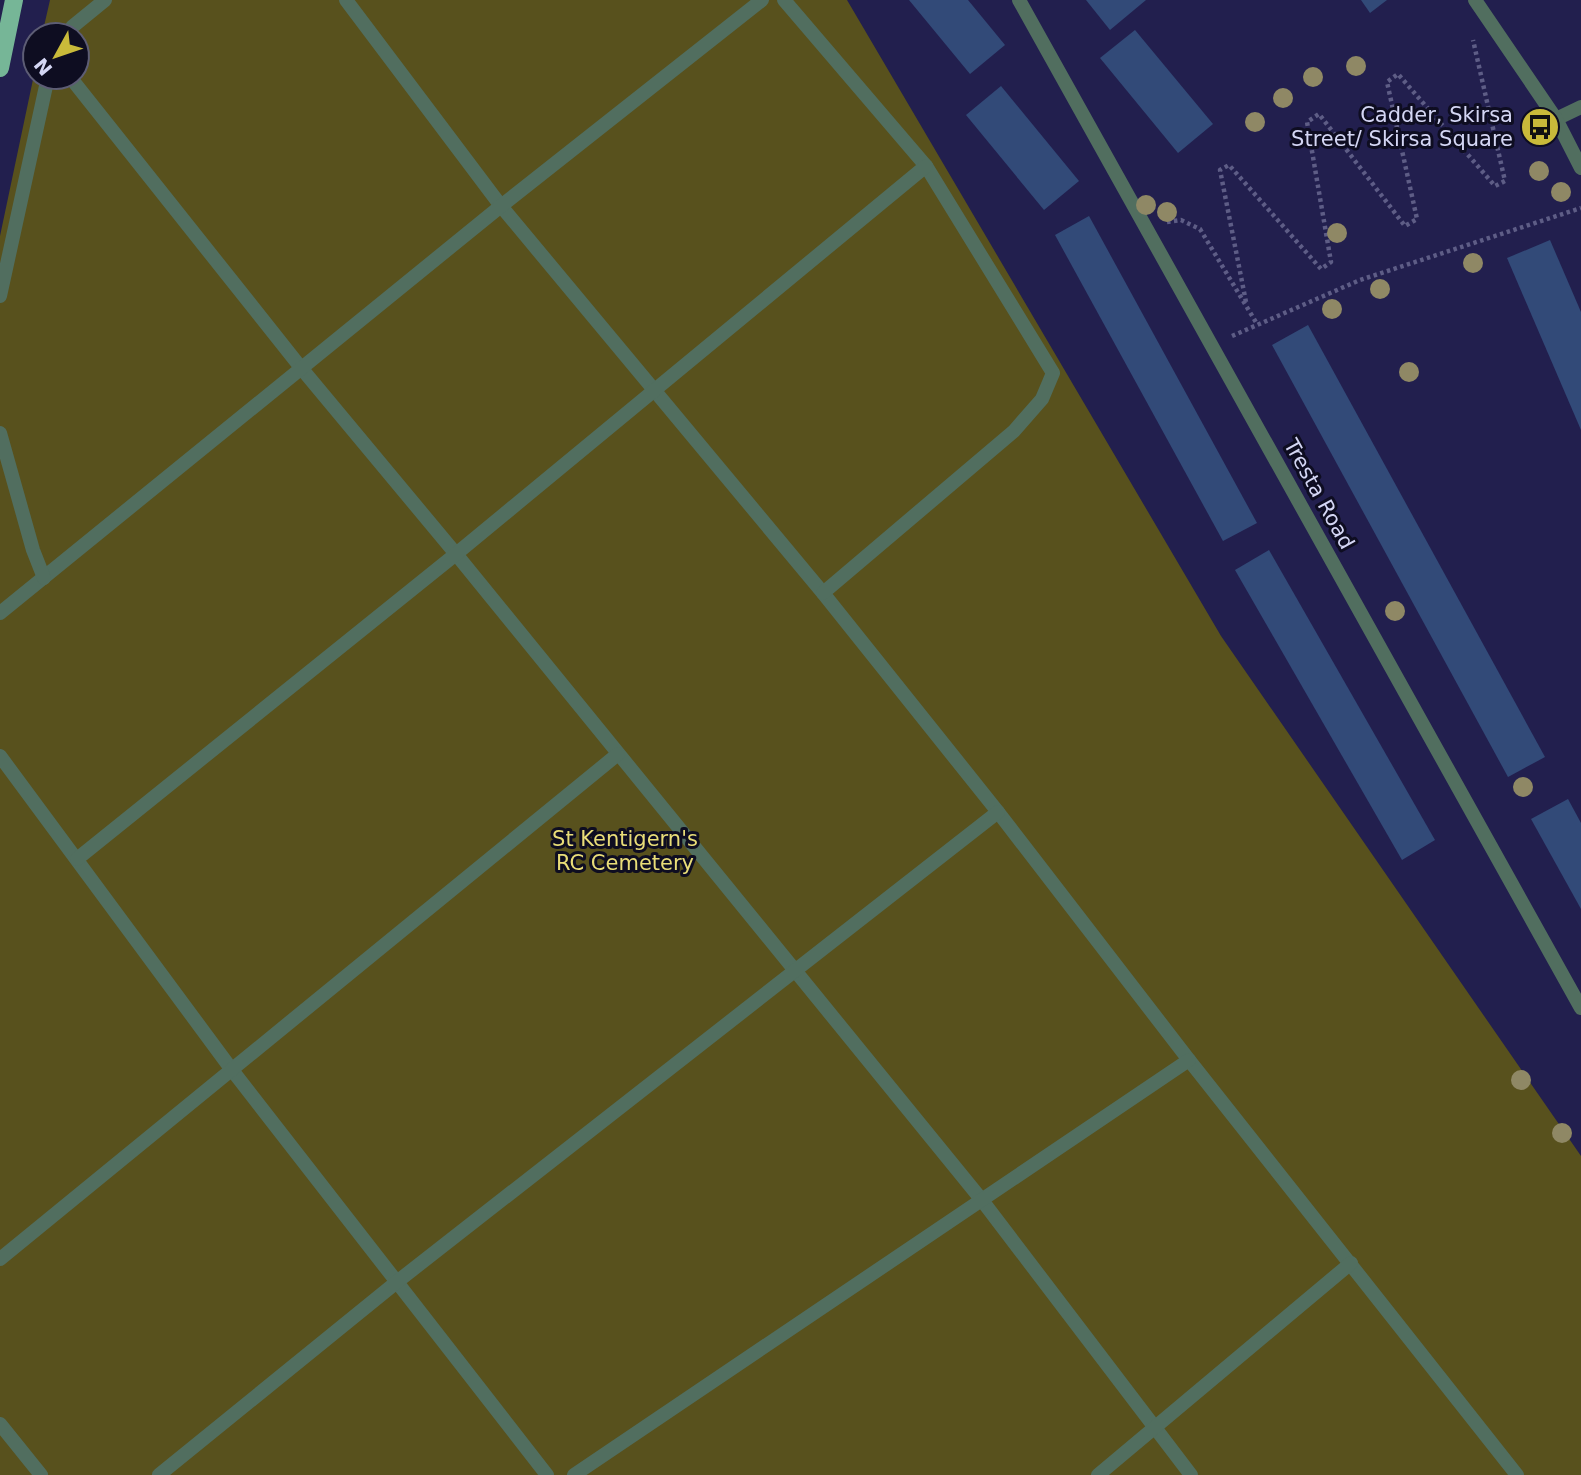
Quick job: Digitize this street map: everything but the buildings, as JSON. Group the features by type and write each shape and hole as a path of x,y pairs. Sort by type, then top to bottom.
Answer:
{"main road":[{"path":"0,68 14,0"}],"street":[{"path":"79,21 105,0"},
{"path":"346,0 501,206 823,593 998,812 1189,1060 1517,1475"},
{"path":"0,613 501,206 762,0"},
{"path":"784,0 926,166 1053,373 1042,399 1014,431 823,593"},
{"name":"Tresta Road","path":"1020,0 1581,1008"},
{"path":"1475,0 1556,119 1581,169"},
{"path":"0,296 45,91"},
{"path":"81,91 302,369 981,1199 1191,1475"},
{"path":"1556,119 1581,107"},
{"path":"77,859 456,554 926,166"},
{"path":"0,433 44,578"},
{"path":"0,1259 618,754"},
{"path":"0,757 232,1070 547,1475"},
{"path":"159,1475 398,1281 998,812"},
{"path":"574,1475 1189,1060"},
{"path":"1098,1475 1351,1263"},
{"path":"0,1424 41,1475"}],"path":[{"path":"1245,302 1220,170 1229,165 1321,269 1331,262 1307,122 1319,114 1405,226 1417,219 1387,82 1398,74 1495,186 1504,181 1471,32 1488,18"},
{"path":"1212,346 1360,280 1581,208"},
{"path":"1150,233 1167,222 1181,219 1200,229 1257,324"}],"green space":[{"name":"St Kentigern's RC Cemetery","path":"50,0 847,0 1221,636 1581,1156 1581,1475 0,1475 0,236 31,91 91,91 91,21 45,21"}],"place":[{"name":"Cadder, Skirsa Street/ Skirsa Square","path":"1540,127"}]}
